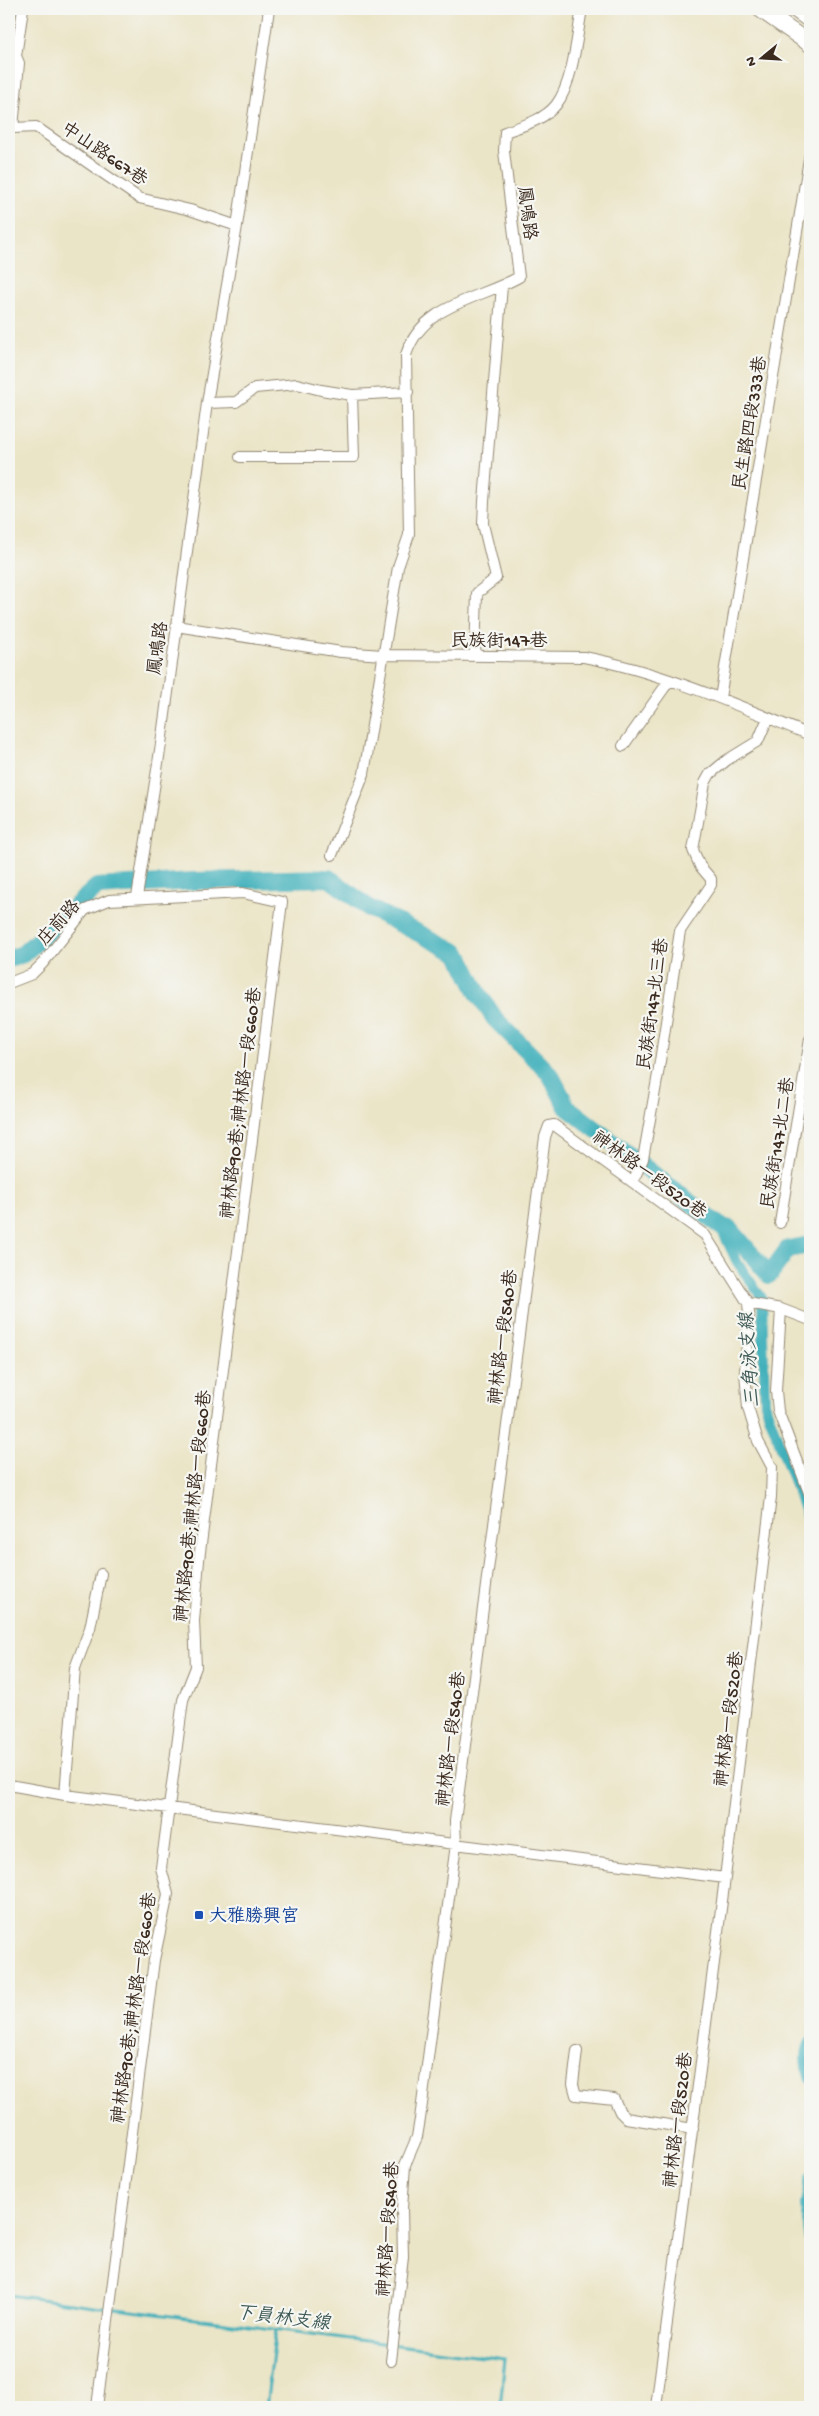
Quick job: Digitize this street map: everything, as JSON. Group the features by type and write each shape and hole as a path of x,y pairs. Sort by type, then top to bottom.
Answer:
{"main road":[{"path":"760,9 810,44"},
{"path":"795,9 810,20"}],"street":[{"path":"11,129 19,63 16,56 23,9"},
{"name":"鳳鳴路","path":"137,897 207,403 237,226 269,9"},
{"name":"鳳鳴路","path":"332,855 364,774 398,567 409,535 406,355 410,343 419,329 442,310 502,286 519,277 504,151 505,132 536,120 556,105 566,85 582,9"},
{"name":"中山路667巷","path":"11,129 36,127 139,198 190,210 237,226"},
{"name":"民生路四段333巷","path":"720,698 810,152"},
{"path":"474,656 477,593 496,578 483,524 502,286"},
{"path":"207,403 236,402 255,388 297,384 352,395 408,392"},
{"path":"240,457 354,457 352,395"},
{"name":"民族街147巷","path":"176,626 340,652 383,656 584,657 613,662 720,698 810,735"},
{"path":"624,746 669,682"},
{"name":"民族街147北三巷","path":"633,1181 643,1159 680,931 712,885 711,879 700,866 693,850 705,783 710,774 721,765 758,741 768,718"},
{"name":"庄前路","path":"9,983 32,974 85,910 109,900 137,897 199,897 243,893 282,902"},
{"name":"神林路90巷;神林路一段660巷","path":"97,2407 154,1960 168,1894 161,1868 183,1700 196,1667 194,1621 198,1560 282,902"},
{"name":"民族街147北二巷","path":"780,1223 810,1039"},
{"name":"神林路一段520巷","path":"554,1125 705,1235 748,1303 745,1372 748,1408 758,1441 772,1467 772,1497 725,1878 656,2407"},
{"name":"神林路一段540巷","path":"392,2361 403,2257 402,2209 405,2165 417,2137 420,2118 456,1844 457,1808 545,1137 549,1126 554,1125"},
{"path":"748,1303 781,1310 810,1320"},
{"path":"781,1310 776,1391 778,1411 810,1495"},
{"path":"66,1795 75,1668 90,1628 101,1574"},
{"path":"9,1785 66,1795 725,1878"},
{"path":"577,2051 573,2084 576,2095 614,2099 620,2112 626,2118 692,2129"}],"waterway":[{"path":"9,959 23,954 97,887 193,881 329,878 369,908 458,953 478,993 495,1019 550,1074 567,1107 720,1226 730,1229 769,1275 788,1249 810,1245"},
{"name":"三角泳支線","path":"720,1226 737,1262 762,1298 765,1404 810,1526"},
{"name":"三角泳支線","path":"810,2042 806,2060 810,2079"},
{"name":"三角泳支線","path":"810,2178 805,2204 810,2243"},
{"name":"下員林支線","path":"9,2295 505,2359 500,2407"},
{"path":"266,2407 276,2330"}],"place":[{"name":"大雅勝興宮","path":"199,1915"}]}
